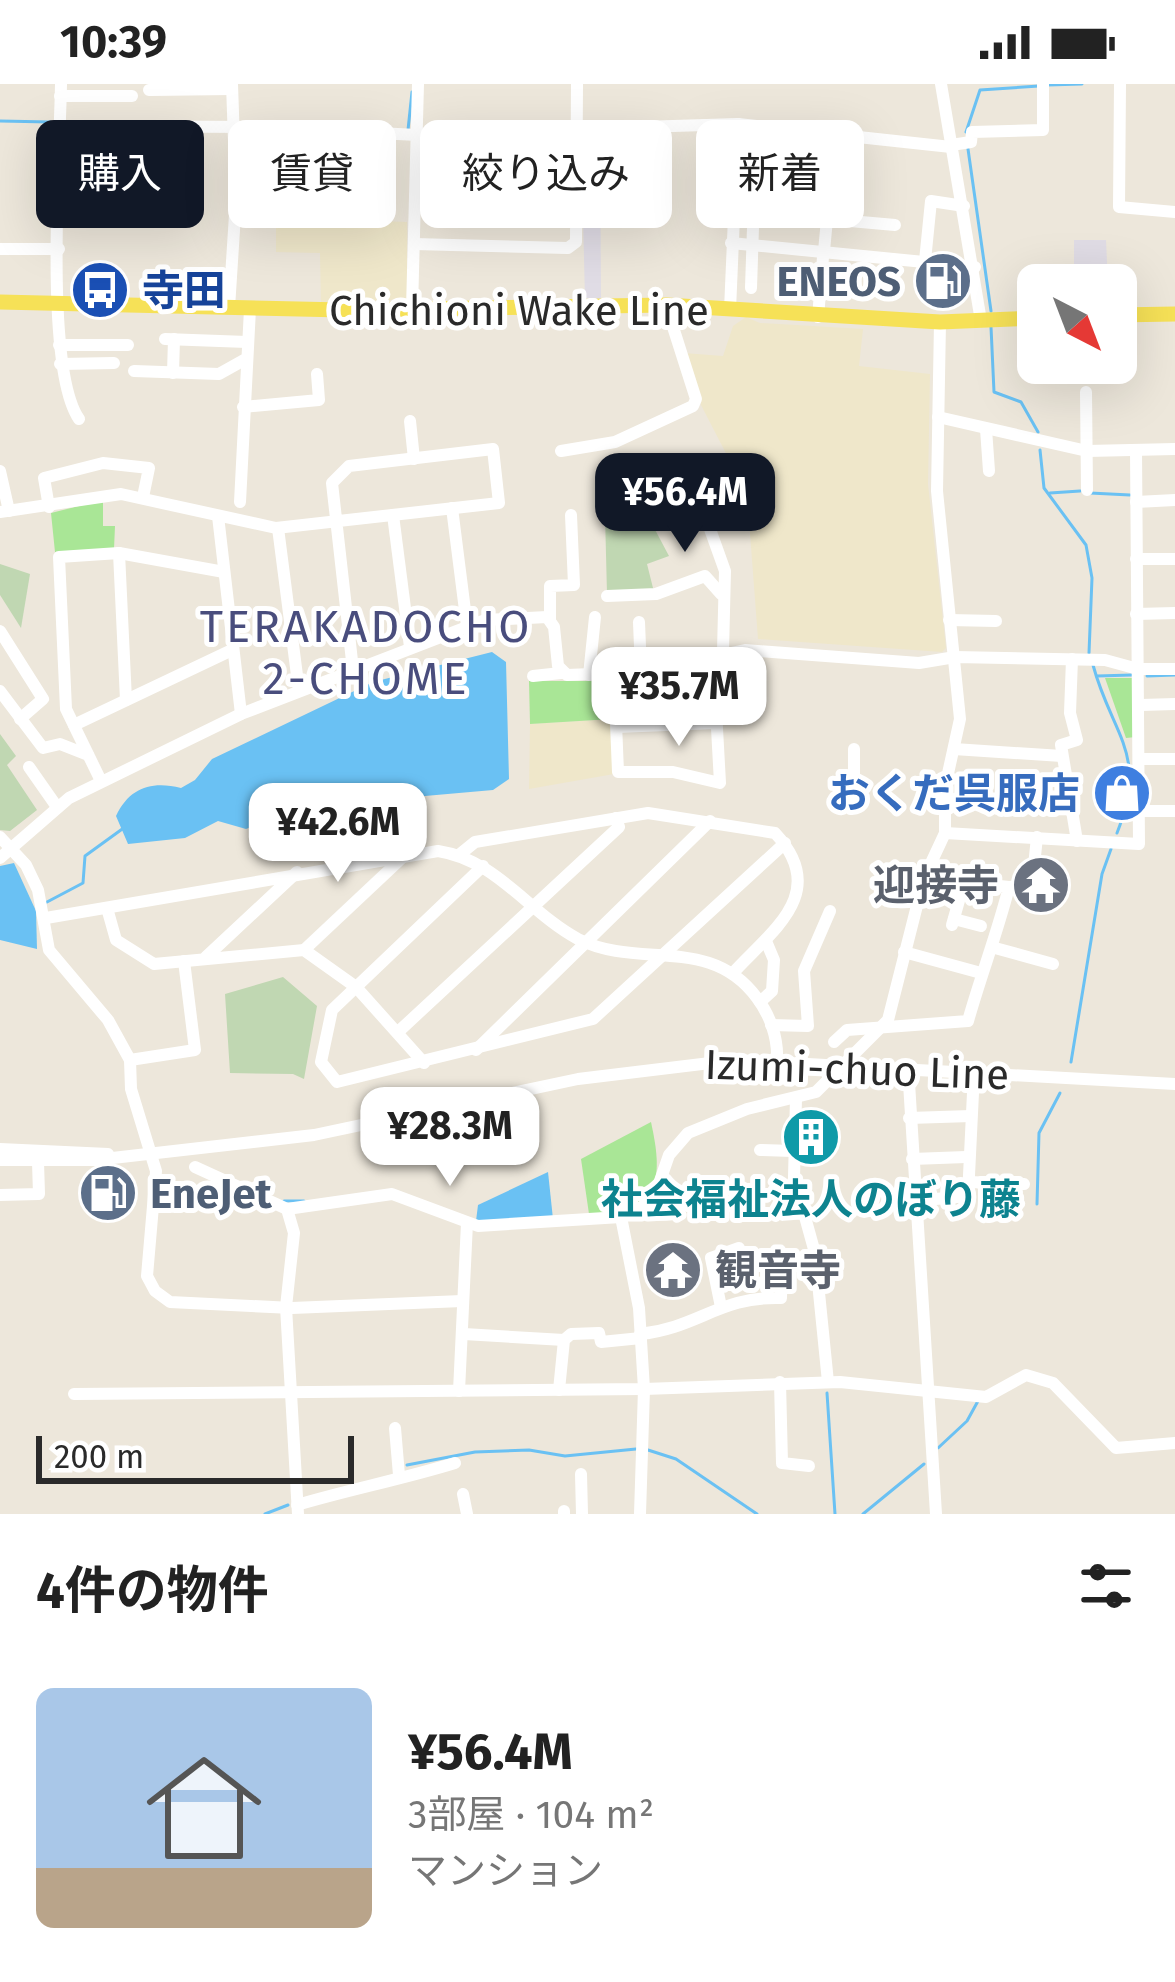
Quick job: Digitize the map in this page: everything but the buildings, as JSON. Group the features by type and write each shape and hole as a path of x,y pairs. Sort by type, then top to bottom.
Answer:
{"main road":[{"name":"Chichioni Wake Line","path":"0,302 250,309 665,305 940,322 1017,319"},
{"path":"1137,315 1175,314"}],"street":[{"path":"412,309 418,84"},
{"path":"575,120 577,84"},
{"path":"941,84 981,321"},
{"path":"864,138 951,146 971,142 972,132 1050,129 1043,84"},
{"path":"1120,84 1119,207 1175,212"},
{"path":"149,90 232,87 231,120"},
{"path":"60,90 106,90 132,96"},
{"path":"396,134 417,135"},
{"path":"925,261 931,201 964,206"},
{"path":"864,218 895,225"},
{"path":"59,228 60,364 66,405 79,418"},
{"path":"229,308 234,228"},
{"path":"414,244 568,248 576,242 577,228"},
{"path":"730,310 732,228"},
{"path":"752,289 753,228"},
{"path":"818,317 826,228"},
{"path":"731,243 975,267"},
{"path":"0,249 59,249"},
{"path":"561,451 615,442 693,406 696,399 665,305"},
{"path":"240,502 250,309"},
{"path":"195,1167 286,1209 392,1194 466,1222 538,1226 621,1217 653,1201 669,1156 688,1133 827,1084 883,1027 925,878 945,832 945,787 960,719 937,491 940,322"},
{"path":"173,373 169,339 247,342"},
{"path":"59,345 128,345"},
{"path":"134,370 218,374 244,360"},
{"path":"60,364 114,363"},
{"path":"242,407 320,400 317,374"},
{"path":"1086,392 1087,490"},
{"path":"938,418 1087,452 1175,449"},
{"path":"410,421 414,459"},
{"path":"986,429 988,471"},
{"path":"0,471 4,512 99,496 143,497 278,528 335,521 499,503 494,449 350,466 332,483 335,521 355,669"},
{"path":"945,832 1139,844 1136,450"},
{"path":"49,508 44,478 104,463 149,468 143,497"},
{"path":"614,674 618,772 674,772 720,783 716,723 724,571 696,490"},
{"path":"1136,502 1175,500"},
{"path":"452,508 467,626"},
{"path":"393,515 410,647"},
{"path":"561,673 550,620 550,586 579,585 565,530 571,515"},
{"path":"218,516 241,714"},
{"path":"278,528 299,691"},
{"path":"101,781 66,709 59,557 119,553 224,572"},
{"path":"119,553 126,700"},
{"path":"1136,559 1175,559"},
{"path":"608,596 656,594 705,576 721,594"},
{"path":"1136,614 1175,613"},
{"path":"0,858 5,842 57,807 241,714 467,626 513,617 550,620"},
{"path":"589,675 595,617"},
{"path":"950,620 996,621"},
{"path":"639,622 641,672"},
{"path":"0,631 43,699 20,719"},
{"path":"74,725 232,650"},
{"path":"532,676 641,672 718,653 919,663 955,657 1072,659 1175,669"},
{"path":"1072,659 1070,713 1077,740 1060,745 1077,841"},
{"path":"0,691 43,748 60,744 89,755"},
{"path":"1141,705 1175,704"},
{"path":"617,728 716,723"},
{"path":"854,749 854,807"},
{"path":"954,749 1062,756"},
{"path":"1141,760 1175,759"},
{"path":"29,767 57,807"},
{"path":"1142,811 1175,811"},
{"path":"459,855 475,842 648,814 775,832 796,874 794,902 789,916 733,973"},
{"path":"398,1032 619,826 616,818"},
{"path":"476,1050 710,821"},
{"path":"925,878 1032,885 1036,836"},
{"path":"5,842 33,878 46,919 49,950 108,1020 130,1060 131,1089 156,1171 148,1276 155,1291 170,1302 286,1307 462,1301"},
{"path":"483,866 356,987 326,1025 321,1062 326,1073 351,1082 593,1019 784,843"},
{"path":"46,919 297,871 404,856 459,855 483,866 586,943 616,951 694,956 733,973 760,1002 771,1025 777,1059"},
{"path":"106,908 116,940 145,962 304,950 404,856"},
{"path":"205,958 297,871"},
{"path":"964,883 953,922 981,926"},
{"path":"834,1042 847,1030 968,1021 981,973 995,948 1009,887"},
{"path":"771,1025 808,1026 804,971 830,911"},
{"path":"760,1002 772,991 774,960 766,941"},
{"path":"940,962 944,946"},
{"path":"995,948 1052,964"},
{"path":"304,950 356,987 424,1063"},
{"path":"904,952 981,973"},
{"path":"130,1060 194,1050 184,961"},
{"name":"Izumi-chuo Line","path":"0,1160 38,1162 356,1128 645,1067 777,1059 1175,1084"},
{"path":"908,1067 935,1514"},
{"path":"914,1201 968,1196 966,1157 974,1072"},
{"path":"796,1098 793,1151 821,1288 828,1382"},
{"path":"909,1118 971,1116"},
{"name":"Izumi-chuo Line","path":"0,1149 115,1154"},
{"path":"760,1150 793,1151"},
{"path":"912,1159 966,1157"},
{"path":"38,1162 39,1194"},
{"path":"968,1182 1024,1184"},
{"path":"3,1191 54,1197"},
{"path":"286,1209 294,1233 286,1307 297,1510 399,1475 455,1463"},
{"path":"621,1217 644,1389 640,1514"},
{"path":"459,1391 466,1222"},
{"path":"721,1307 711,1258 739,1248"},
{"path":"559,1390 564,1340 571,1334 599,1333 601,1342 640,1336 684,1325 752,1296 781,1298 782,1257"},
{"path":"464,1334 564,1340"},
{"path":"74,1394 644,1389 828,1382 986,1396 1026,1375 1053,1383 1116,1448 1175,1443"},
{"path":"780,1382 782,1463 809,1466"},
{"path":"395,1428 399,1475"},
{"path":"580,1474 582,1514"}],"shaded area":[{"path":"396,222 407,222 407,299 321,304 320,253 276,252 276,228 396,228"},
{"path":"583,228 601,228 601,299 585,299"},
{"path":"1074,240 1106,240 1107,264 1074,264"},
{"path":"746,317 760,323 863,329 859,366 930,374 928,484 946,648 942,652 758,639 747,494 701,405 684,353 723,356 733,326"},
{"path":"612,719 614,774 529,789 530,724"}],"green space":[{"path":"103,500 103,526 115,526 114,549 55,552 51,513"},
{"path":"605,515 652,524 669,556 647,564 654,592 607,594"},
{"path":"0,564 30,574 21,628 0,595"},
{"path":"1105,678 1132,678 1136,737 1126,738"},
{"path":"529,681 605,681 611,686 612,719 530,724"},
{"path":"0,734 16,756 7,765 37,810 10,831 0,830"},
{"path":"283,977 317,1006 304,1079 293,1074 230,1073 225,994"},
{"path":"651,1122 657,1163 651,1190 629,1206 589,1214 581,1159"}],"water":[{"path":"492,652 506,662 509,779 493,790 300,807 246,829 218,821 185,838 128,844 116,816 128,798 143,788 181,788 195,780 212,759 373,682"},
{"path":"14,863 36,911 37,949 0,940 0,866"},
{"path":"548,1172 553,1219 476,1221 478,1205"}],"waterway":[{"path":"1047,85 1082,84"},
{"path":"966,132 980,90 1039,86"},
{"path":"408,130 412,92"},
{"path":"0,121 36,122"},
{"path":"968,149 991,311"},
{"path":"991,327 994,392 1021,402 1038,432"},
{"path":"1040,450 1044,488 1086,545 1092,578 1089,653"},
{"path":"1050,493 1080,491"},
{"path":"1090,493 1130,495"},
{"path":"1093,665 1128,763 1126,806 1117,833"},
{"path":"1097,676 1132,675"},
{"path":"1147,676 1175,675"},
{"path":"47,902 83,883 85,856 125,827"},
{"path":"1071,1062 1102,874 1111,849"},
{"path":"1037,1204 1039,1133 1060,1093"},
{"path":"284,1201 304,1201"},
{"path":"827,1393 835,1514"},
{"path":"938,1448 967,1421 978,1401"},
{"path":"407,1465 475,1452 529,1450 565,1456 636,1449"},
{"path":"648,1450 676,1459 757,1514"},
{"path":"863,1514 924,1464"},
{"path":"265,1514 288,1505"}],"place":[{"name":"ENEOS","path":"943,281"},
{"name":"寺田","path":"100,290"},
{"name":"おくだ呉服店","path":"1122,793"},
{"name":"迎接寺","path":"1041,885"},
{"name":"社会福祉法人のぼり藤","path":"811,1137"},
{"name":"EneJet","path":"108,1193"},
{"name":"観音寺","path":"673,1270"}],"district":[{"name":"TERAKADOCHO 2-CHOME","path":"366,652"}]}
